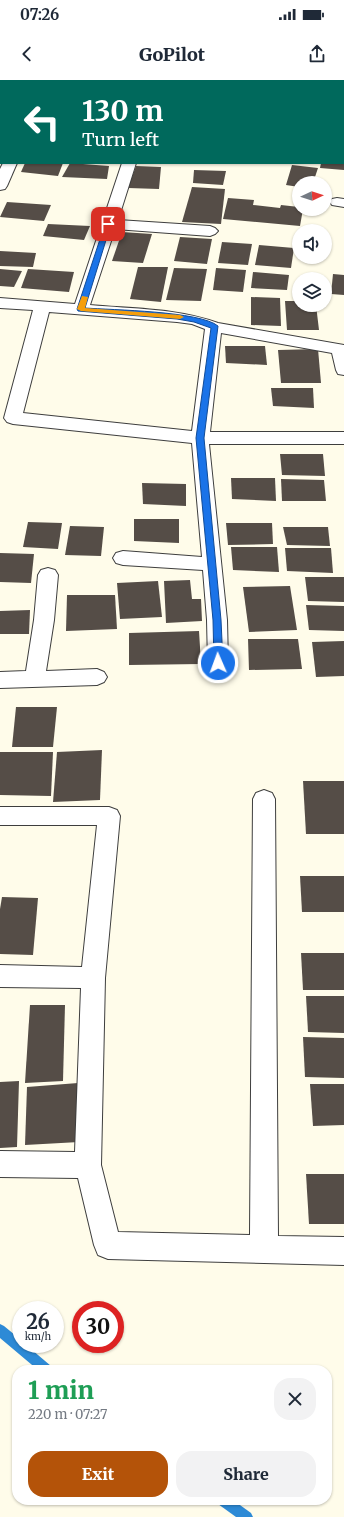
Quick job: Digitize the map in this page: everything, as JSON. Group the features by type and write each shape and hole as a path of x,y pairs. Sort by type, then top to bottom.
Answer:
{"street":[{"path":"0,186 10,164"},
{"path":"81,309 129,164"},
{"path":"108,224 210,231"},
{"path":"0,303 177,317 195,320 214,326 342,349 344,370"},
{"path":"42,307 7,418 200,438 344,438"},
{"path":"214,326 200,438 217,620 218,663"},
{"path":"123,558 212,564"},
{"path":"35,679 44,620 48,575"},
{"path":"0,680 97,677"},
{"path":"264,798 264,1248"},
{"path":"0,816 109,816 93,978 88,1165 108,1245 344,1251"},
{"path":"0,976 93,978"},
{"path":"0,1164 88,1165"}],"building":[{"path":"25,164 63,164 58,176 21,172"},
{"path":"69,164 109,166 107,179 62,177"},
{"path":"321,164 344,164 344,170 320,168"},
{"path":"292,165 318,168 315,176 292,176 292,186 286,185"},
{"path":"136,166 161,167 159,189 128,188"},
{"path":"194,170 226,171 223,185 193,183"},
{"path":"192,187 225,189 221,224 182,222"},
{"path":"228,198 254,200 253,205 280,208 281,205 292,206 292,216 302,216 300,224 292,224 292,225 223,219"},
{"path":"7,202 51,205 44,221 0,217"},
{"path":"48,224 90,226 84,240 43,236"},
{"path":"122,232 152,234 143,263 112,261"},
{"path":"180,237 212,239 207,264 174,261"},
{"path":"222,242 252,244 248,265 218,263"},
{"path":"259,245 292,248 291,268 255,265"},
{"path":"0,251 36,253 33,267 0,266"},
{"path":"138,267 168,267 161,302 130,299"},
{"path":"174,268 207,269 201,301 166,300"},
{"path":"216,268 246,270 243,292 213,290"},
{"path":"0,269 22,271 14,287 0,286"},
{"path":"28,269 74,272 69,292 21,288"},
{"path":"253,272 289,275 287,290 251,288"},
{"path":"333,274 344,275 344,295 332,294"},
{"path":"251,297 280,298 281,326 251,325"},
{"path":"285,301 292,301 292,312 317,312 319,330 287,330"},
{"path":"225,346 265,346 267,365 226,363"},
{"path":"318,349 321,383 281,383 278,350"},
{"path":"271,388 313,388 314,408 273,406"},
{"path":"280,454 323,454 325,476 282,475"},
{"path":"231,478 275,478 276,501 232,499"},
{"path":"281,479 324,480 326,501 282,501"},
{"path":"142,483 186,484 186,506 143,504"},
{"path":"134,519 179,519 179,543 134,541"},
{"path":"28,522 62,523 58,549 23,547"},
{"path":"226,523 272,523 273,544 228,545"},
{"path":"70,526 104,527 101,556 65,555"},
{"path":"283,527 328,527 330,546 287,545"},
{"path":"231,547 277,547 279,572 233,570"},
{"path":"285,548 331,548 333,573 287,571"},
{"path":"0,553 34,554 31,583 0,582"},
{"path":"305,577 344,577 344,602 308,601"},
{"path":"190,580 192,599 201,599 202,621 166,623 164,581"},
{"path":"158,581 162,617 120,619 117,583"},
{"path":"290,586 297,630 249,632 243,587"},
{"path":"67,595 115,595 117,629 66,631"},
{"path":"306,605 344,606 344,631 309,630"},
{"path":"30,610 29,634 0,634 0,611"},
{"path":"199,631 201,664 129,665 129,633"},
{"path":"248,639 298,639 302,669 249,670"},
{"path":"344,641 344,676 316,677 312,642"},
{"path":"16,707 57,707 53,747 12,747"},
{"path":"102,750 100,800 53,802 57,752"},
{"path":"0,752 53,752 51,796 0,795"},
{"path":"303,781 344,781 344,834 306,834"},
{"path":"300,876 344,876 344,912 302,912"},
{"path":"2,897 38,898 33,955 0,954 0,909"},
{"path":"301,953 344,953 344,990 303,990"},
{"path":"306,996 344,996 344,1033 308,1032"},
{"path":"30,1005 65,1005 63,1081 25,1083"},
{"path":"303,1037 344,1038 344,1078 305,1077"},
{"path":"19,1081 17,1147 0,1148 0,1082"},
{"path":"78,1083 79,1142 25,1145 27,1087"},
{"path":"310,1084 344,1084 344,1125 313,1126"},
{"path":"306,1174 344,1174 344,1224 309,1224"}],"waterway":[{"path":"0,1330 41,1365"},
{"path":"229,1505 247,1517"}],"slow traffic":[{"path":"85,297 81,309 180,317"}],"route":[{"path":"108,224 81,309 177,317 195,320 214,326 200,438 217,620 218,663"}]}
